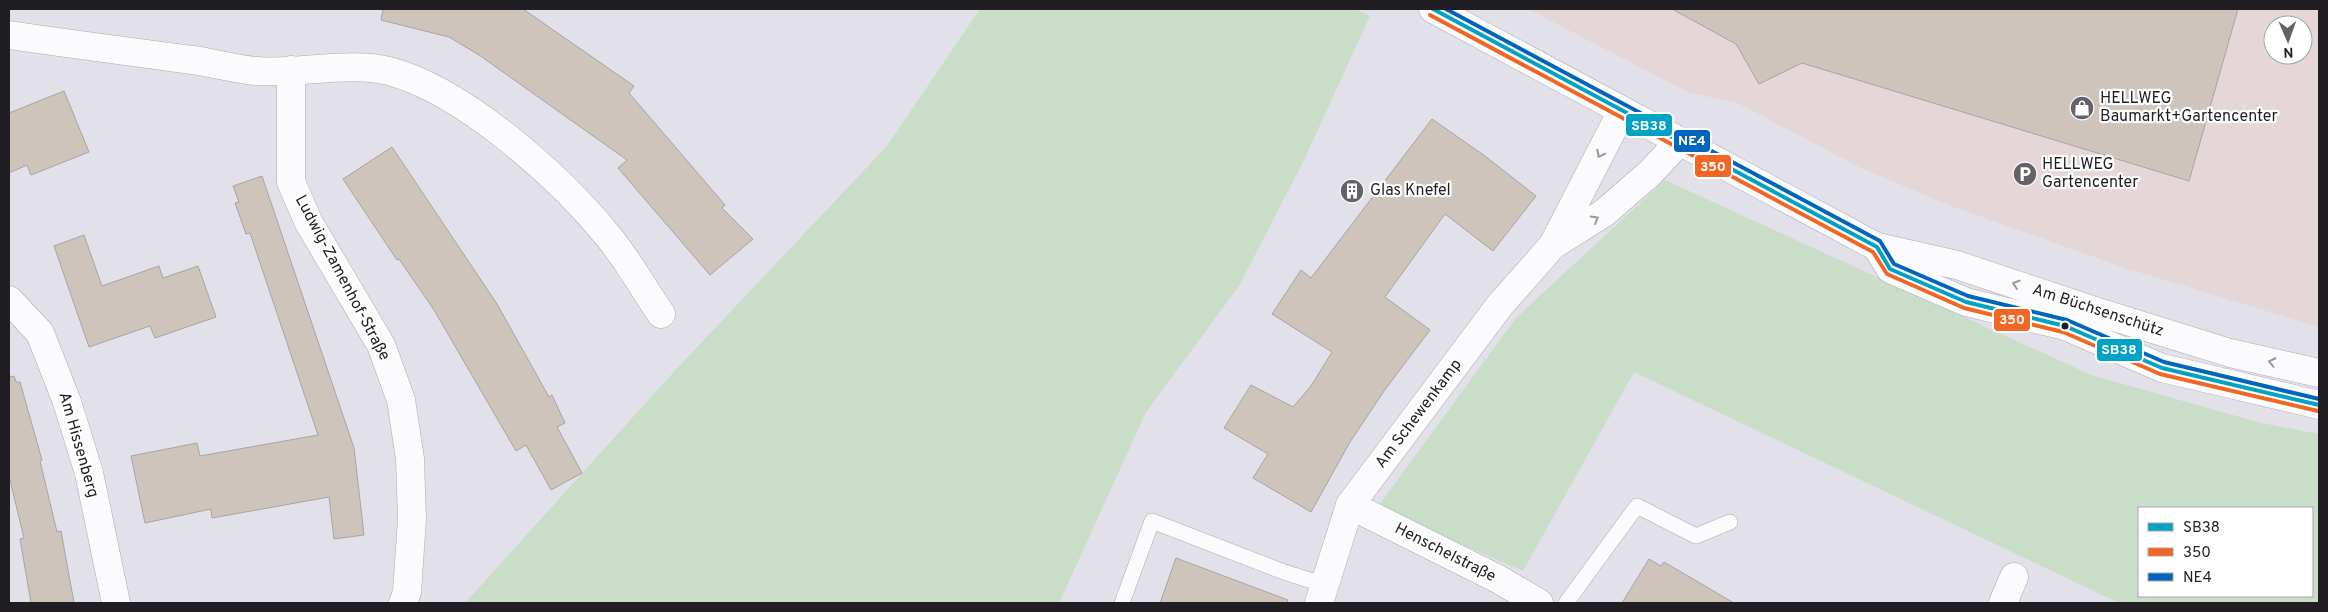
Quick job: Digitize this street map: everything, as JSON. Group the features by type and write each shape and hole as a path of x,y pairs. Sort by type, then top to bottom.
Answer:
{"street":[{"name":"Am Büchsenschütz","path":"1433,9 1877,247 1957,264 2098,312 2230,353 2319,373"},
{"path":"9,35 210,62 256,71 359,68 388,71 447,96 509,139 540,166 602,229 661,314"},
{"name":"Ludwig-Zamenhof-Straße","path":"291,70 291,182 309,223 381,344 401,400 410,459 412,519 407,592 402,603"},
{"name":"Am Schewenkamp","path":"1322,594 1350,505 1500,306 1553,245 1622,111"},
{"name":"Am Schewenkamp","path":"1553,245 1604,213 1650,173 1680,141"},
{"name":"Am Büchsenschütz","path":"1877,247 1890,269 1966,302 2065,326 2162,368 2319,405"},
{"name":"Am Hissenberg","path":"9,300 40,333 67,402 90,473 116,603"},
{"name":"Henschelstraße","path":"1350,505 1498,579 1539,603"},
{"path":"2003,603 2014,577"}],"lane":[{"path":"1566,603 1637,506 1696,536 1730,522"},
{"path":"1122,603 1152,521 1284,572 1322,594"}],"shaded area":[{"path":"1528,9 2319,9 2319,327 2125,268 1951,206 1861,168 1736,102 1690,93"}],"green space":[{"path":"980,9 1356,9 1370,16 1303,162 1239,286 1146,412 1059,603 465,603 670,376 887,146"},
{"path":"1665,180 2091,375 2261,423 2319,434 2319,603 2119,603 1634,372 1523,571 1377,508 1516,318"}],"building":[{"path":"383,9 523,9 634,86 629,93 725,205 722,208 753,239 710,275 618,168 627,160 479,55 449,37 381,20"},
{"name":"HELLWEG Baumarkt+Gartencenter","path":"1672,9 2238,9 2189,181 1802,63 1759,84 1736,44"},
{"path":"64,91 89,152 31,175 27,165 9,173 9,113"},
{"path":"1432,119 1485,156 1536,196 1493,251 1445,214 1385,297 1430,330 1384,391 1350,442 1311,512 1253,478 1268,454 1224,428 1251,385 1293,407 1311,386 1332,352 1272,314 1301,270 1311,278"},
{"path":"392,147 497,304 549,397 552,395 565,423 557,427 582,473 551,490 526,445 516,451 434,310 399,259 397,260 343,179"},
{"path":"262,176 354,448 364,535 334,539 329,497 212,518 211,509 145,523 131,456 197,443 200,456 318,435 250,233 246,234 235,203 239,202 233,186"},
{"path":"84,235 102,286 159,266 163,278 198,266 216,317 155,338 150,326 89,347 54,246"},
{"path":"14,376 16,382 20,382 42,460 40,461 57,532 61,531 74,603 31,603 20,539 24,538 9,476 9,377"},
{"path":"1176,558 1288,600 1287,603 1160,603"},
{"path":"1649,559 1661,566 1664,562 1734,603 1622,603"}],"transit line":[{"name":"SB38","path":"1433,9 1877,247 1890,269 1966,302 2065,326 2162,368 2319,405"},
{"name":"NE4","path":"1446,9 1880,241 1894,264 1968,296 2067,320 2164,362 2319,399"},
{"name":"350","path":"1430,15 1873,252 1887,274 1964,308 2063,332 2160,374 2318,411"}],"place":[{"name":"HELLWEG Baumarkt+Gartencenter","path":"2082,108"},
{"name":"HELLWEG Gartencenter","path":"2025,174"},
{"name":"Glas Knefel","path":"1352,191"}]}
